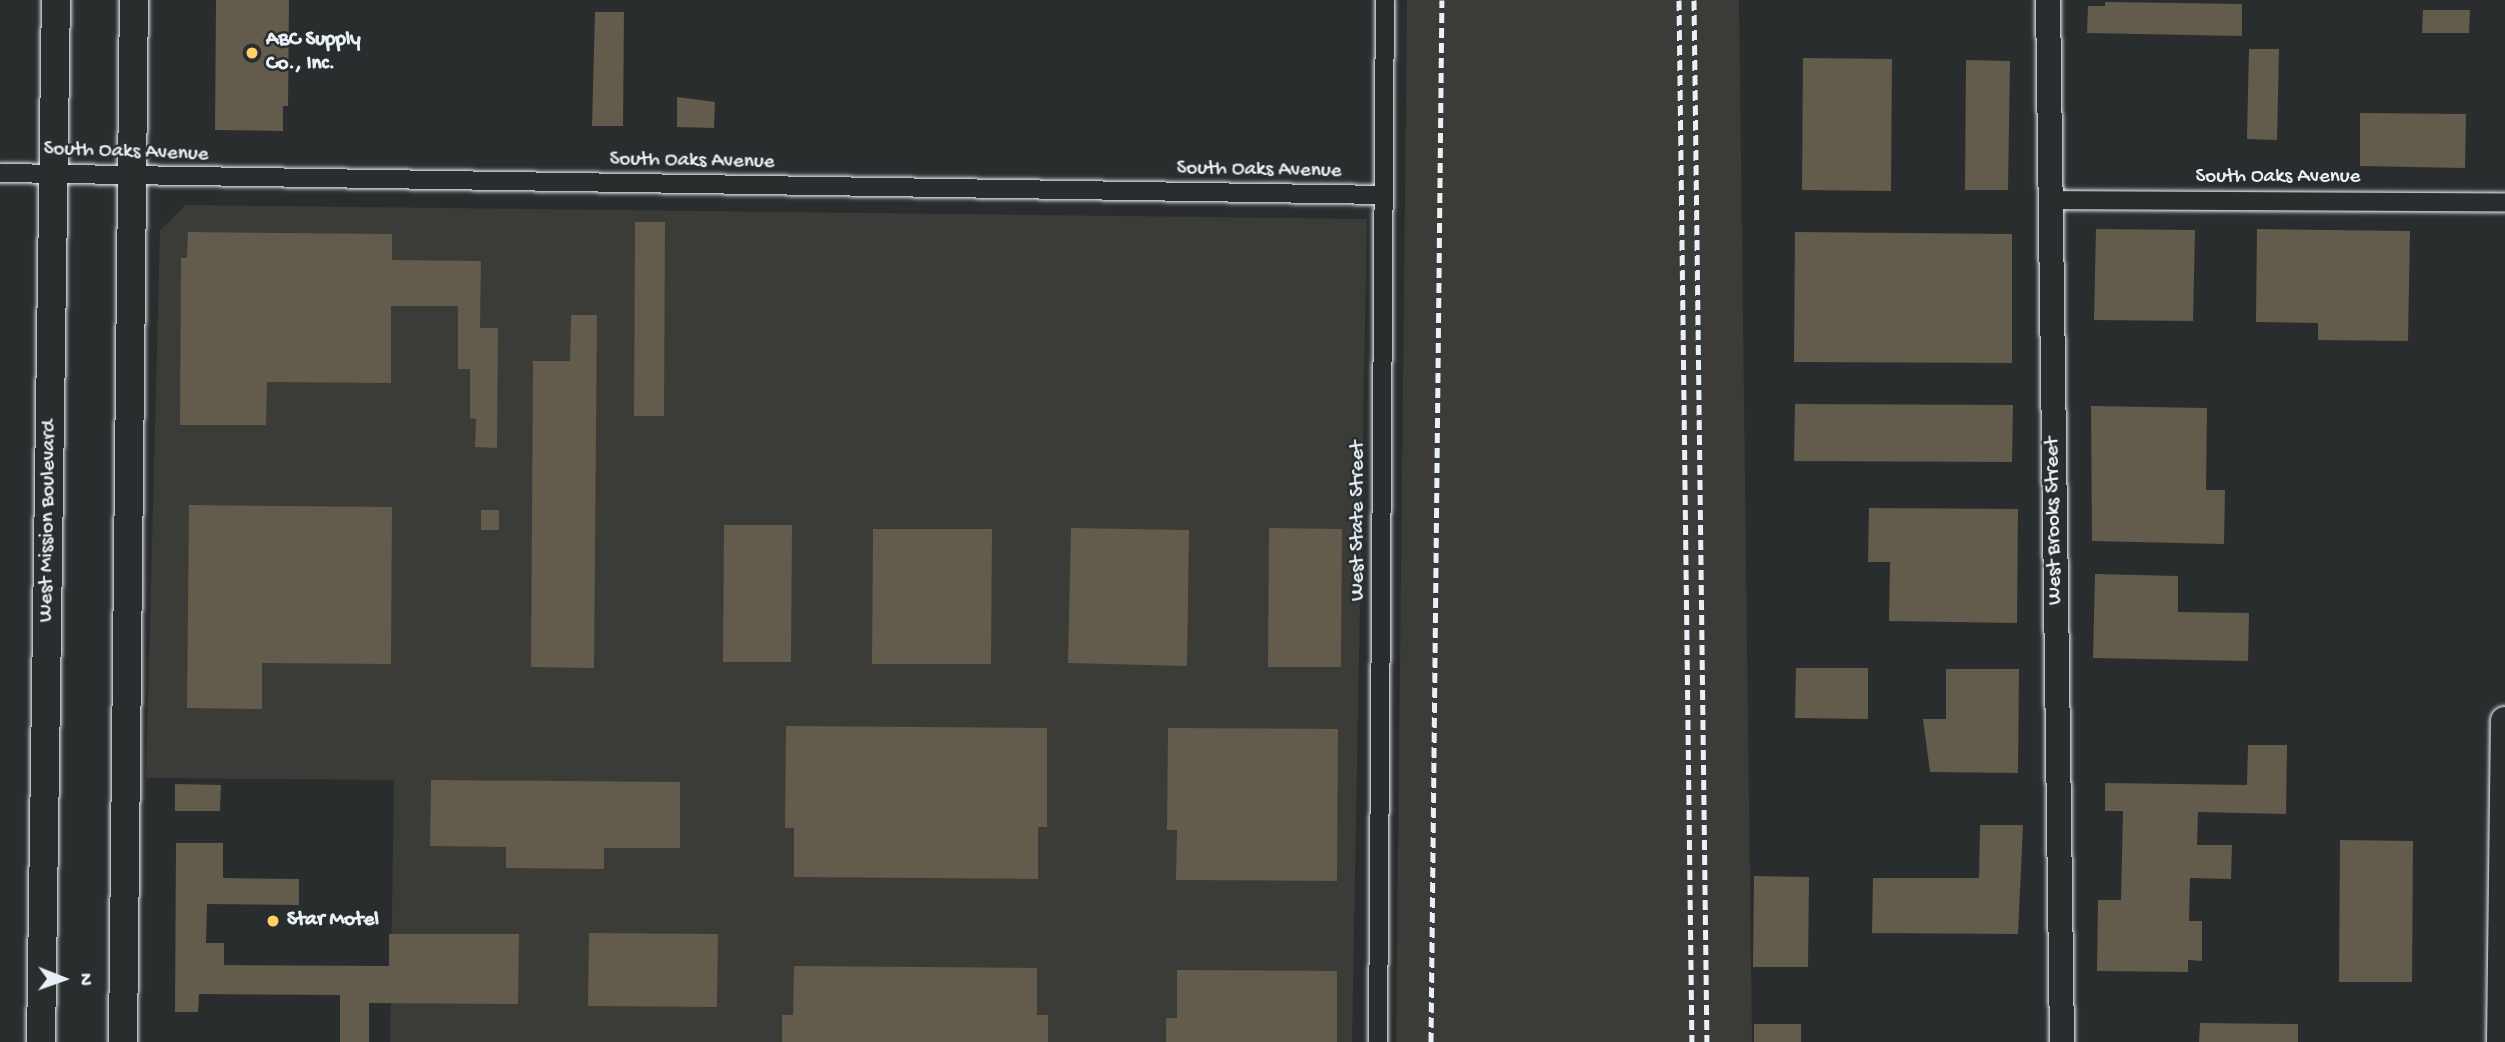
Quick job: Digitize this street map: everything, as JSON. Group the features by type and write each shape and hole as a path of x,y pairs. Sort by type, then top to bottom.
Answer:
{"main road":[{"name":"West Mission Boulevard","path":"41,1042 56,0"},
{"path":"122,1042 134,0"},
{"path":"2501,1042 2505,721"}],"street":[{"name":"West State Street","path":"1378,1042 1385,0"},
{"name":"West Brooks Street","path":"2048,0 2062,1042"},
{"name":"South Oaks Avenue","path":"0,173 1384,195"},
{"name":"South Oaks Avenue","path":"2050,200 2505,202"}],"shaded area":[{"path":"1407,0 1739,0 1752,1042 1396,1042"},
{"path":"186,205 1367,219 1352,1042 390,1042 394,780 146,778 160,230"}],"building":[{"name":"ABC Supply Co., Inc.","path":"216,0 289,0 288,106 283,106 283,131 215,130"},
{"path":"2105,2 2242,4 2242,36 2087,33 2088,6 2105,6"},
{"path":"2423,10 2470,10 2469,33 2422,33"},
{"path":"595,12 624,12 623,126 592,126"},
{"path":"2249,49 2279,49 2277,140 2247,139"},
{"path":"1803,58 1892,59 1891,191 1802,190"},
{"path":"1966,60 2010,61 2008,190 1965,190"},
{"path":"677,97 715,102 714,128 677,127"},
{"path":"2360,113 2466,114 2465,168 2360,166"},
{"path":"635,222 665,222 664,416 634,416"},
{"path":"2096,229 2195,230 2193,321 2094,320"},
{"path":"2257,229 2410,231 2408,341 2318,340 2318,323 2256,322"},
{"path":"188,232 392,234 392,260 481,261 480,328 498,328 497,448 475,447 476,419 470,418 470,369 458,369 458,306 391,306 391,383 267,382 266,425 180,425 181,258 187,258"},
{"path":"1795,232 2012,234 2012,363 1794,362"},
{"path":"571,315 597,315 594,668 531,667 533,361 570,361"},
{"path":"1795,404 2013,405 2012,462 1794,461"},
{"path":"2091,406 2207,408 2206,490 2225,490 2224,544 2092,541"},
{"path":"189,505 392,507 391,664 262,663 262,709 187,708"},
{"path":"1869,508 2018,509 2017,623 1889,621 1890,562 1868,562"},
{"path":"481,510 499,510 499,530 481,530"},
{"path":"724,525 792,525 791,662 723,662"},
{"path":"1071,528 1189,530 1187,666 1068,663"},
{"path":"1269,528 1342,529 1341,667 1268,667"},
{"path":"873,529 992,529 991,664 872,664"},
{"path":"2095,574 2178,576 2178,612 2249,613 2248,661 2093,658"},
{"path":"1796,668 1868,668 1868,719 1795,718"},
{"path":"1946,669 2019,669 2018,773 1930,772 1923,719 1946,719"},
{"path":"786,726 1047,728 1047,827 1038,827 1038,879 794,877 794,828 785,828"},
{"path":"1168,728 1338,729 1337,881 1176,880 1177,830 1167,830"},
{"path":"2248,745 2287,745 2286,814 2198,812 2197,845 2232,845 2231,879 2190,878 2189,921 2202,921 2202,961 2188,960 2188,972 2097,971 2098,900 2121,900 2123,811 2105,811 2105,783 2247,785"},
{"path":"431,780 680,782 680,848 604,848 604,869 506,868 506,847 430,846"},
{"path":"175,784 221,785 220,811 175,811"},
{"path":"1980,825 2023,825 2018,934 1872,933 1873,878 1979,878"},
{"path":"2340,840 2413,841 2412,982 2339,982"},
{"path":"176,843 223,843 223,878 299,879 299,905 207,904 206,943 224,943 224,965 389,966 389,934 519,934 518,1004 369,1003 369,1042 340,1042 340,995 199,994 198,1012 175,1012"},
{"path":"1754,876 1809,877 1808,967 1753,967"},
{"path":"589,933 718,934 717,1007 588,1006"},
{"path":"794,966 1037,968 1037,1015 1048,1015 1048,1042 782,1042 782,1015 793,1015"},
{"path":"1177,970 1337,971 1337,1042 1166,1042 1166,1018 1177,1018"},
{"path":"2200,1023 2298,1024 2298,1042 2199,1042"},
{"path":"1754,1024 1801,1024 1801,1042 1754,1042"}],"railway":[{"path":"1431,1042 1442,0"},
{"path":"1679,0 1692,1042"},
{"path":"1694,0 1707,1042"}],"place":[{"name":"ABC Supply Co., Inc.","path":"252,53"},
{"name":"Star Motel","path":"273,921"}]}
